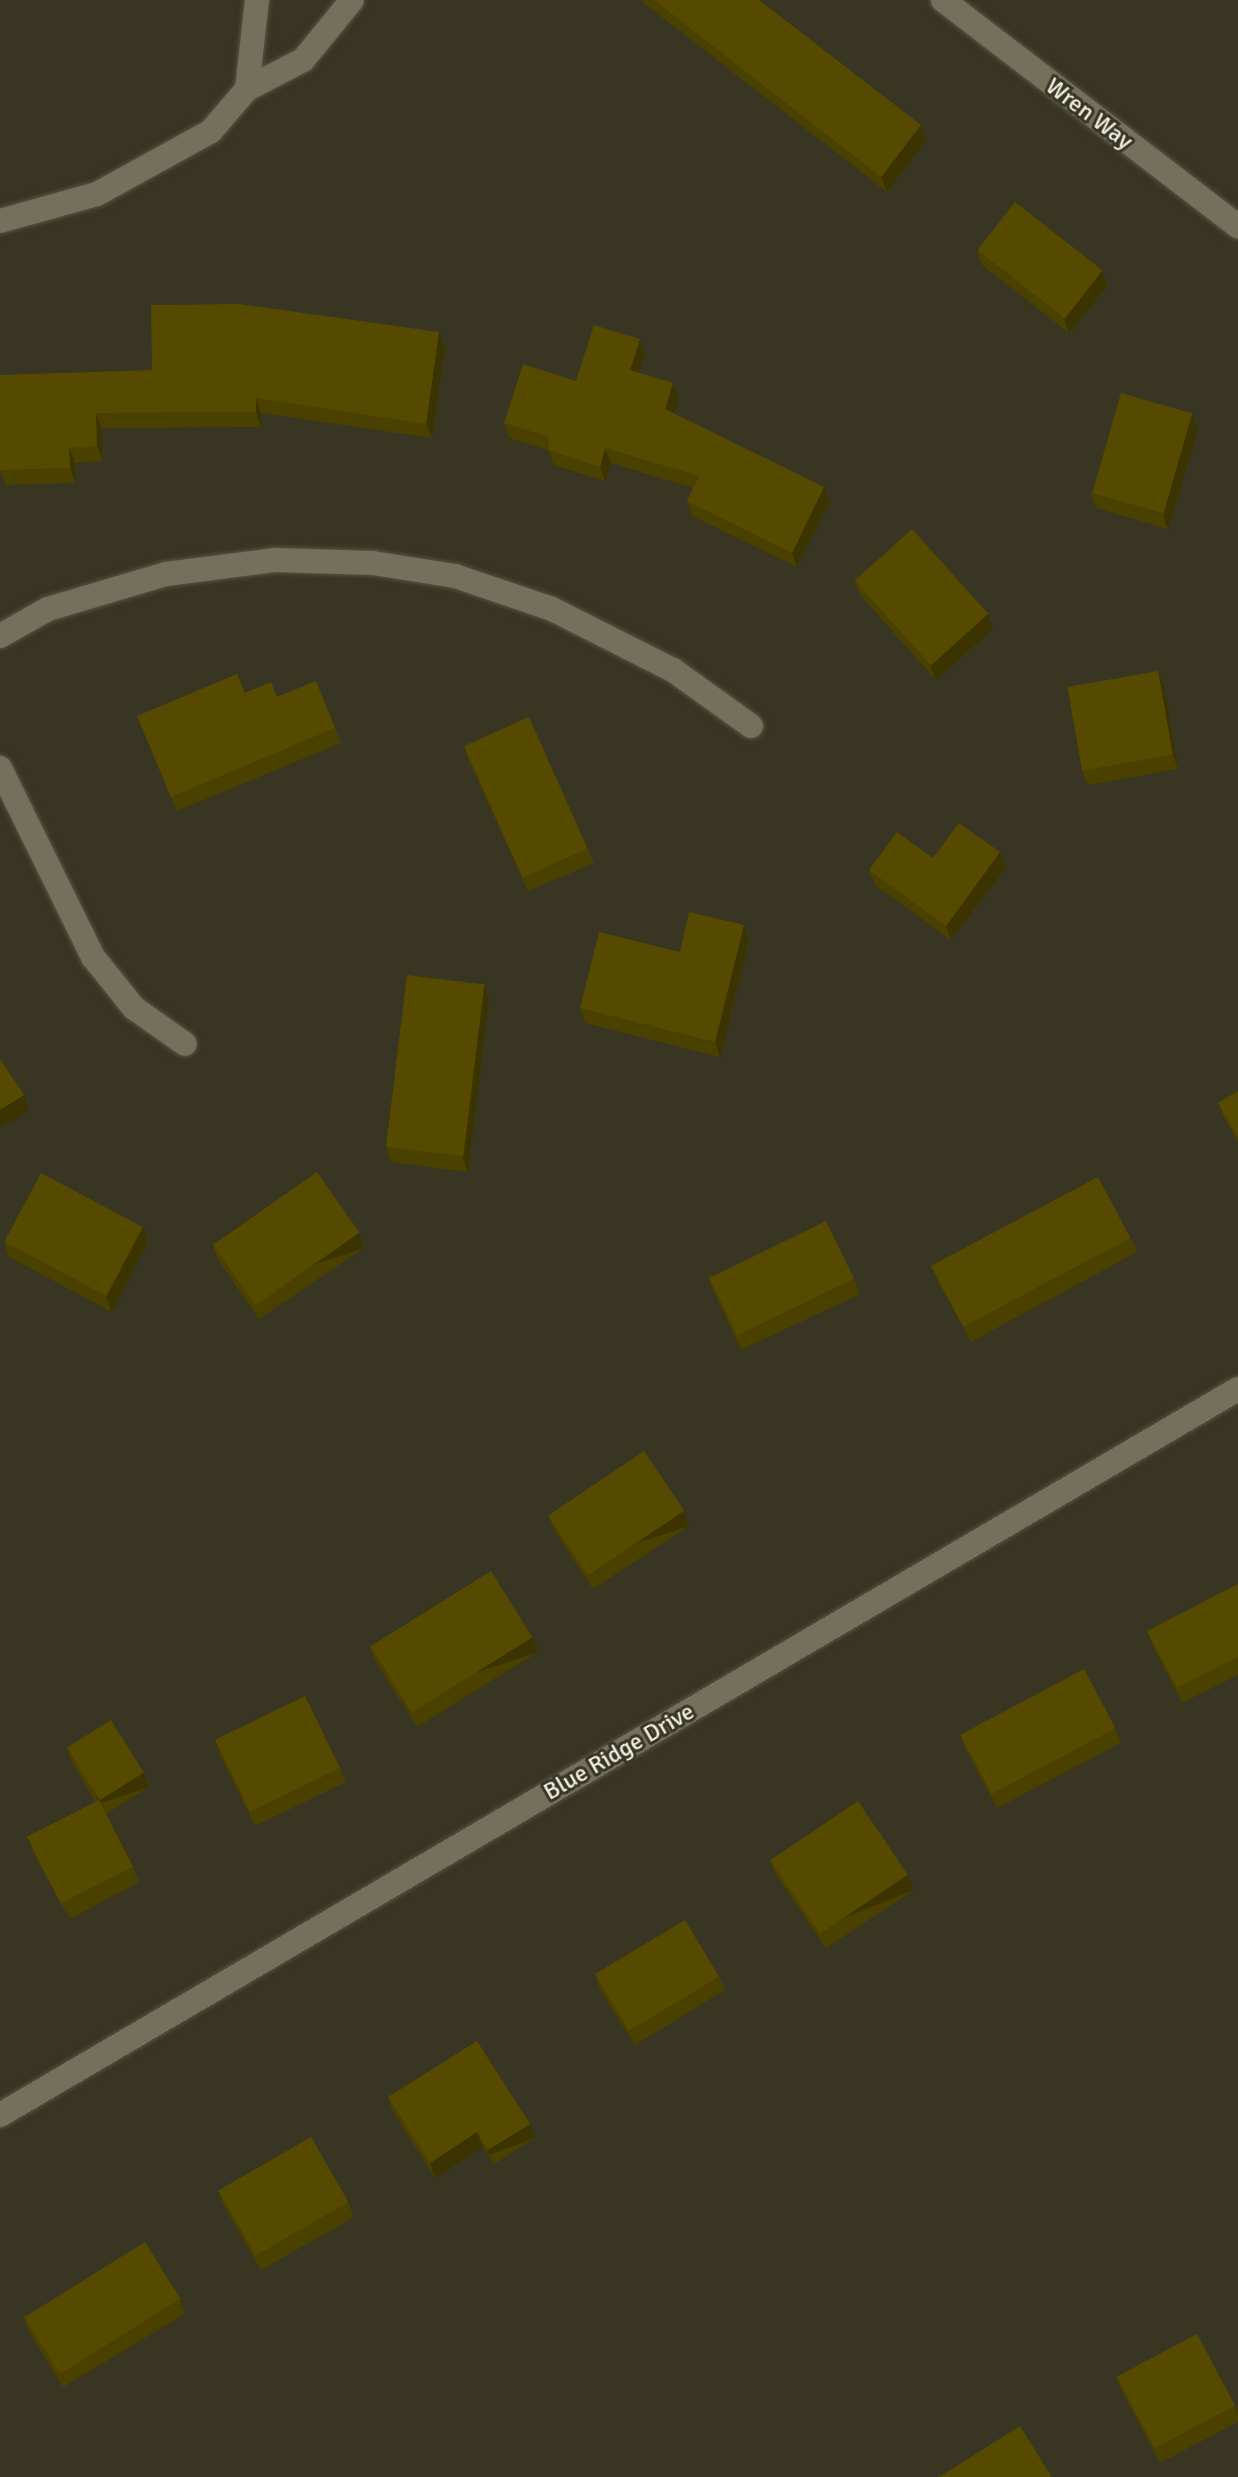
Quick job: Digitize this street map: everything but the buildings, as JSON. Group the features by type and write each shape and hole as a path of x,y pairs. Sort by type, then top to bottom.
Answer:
{"street":[{"path":"247,89 257,0"},
{"path":"0,221 97,194 163,162 211,131 247,89 303,60 352,0"},
{"name":"Wren Way","path":"943,0 1238,226"},
{"path":"0,636 48,609 166,574 276,560 373,563 455,576 552,609 673,670 751,726"},
{"path":"0,768 93,957 134,1008 185,1044"},
{"name":"Blue Ridge Drive","path":"0,2115 1238,1389"}]}
